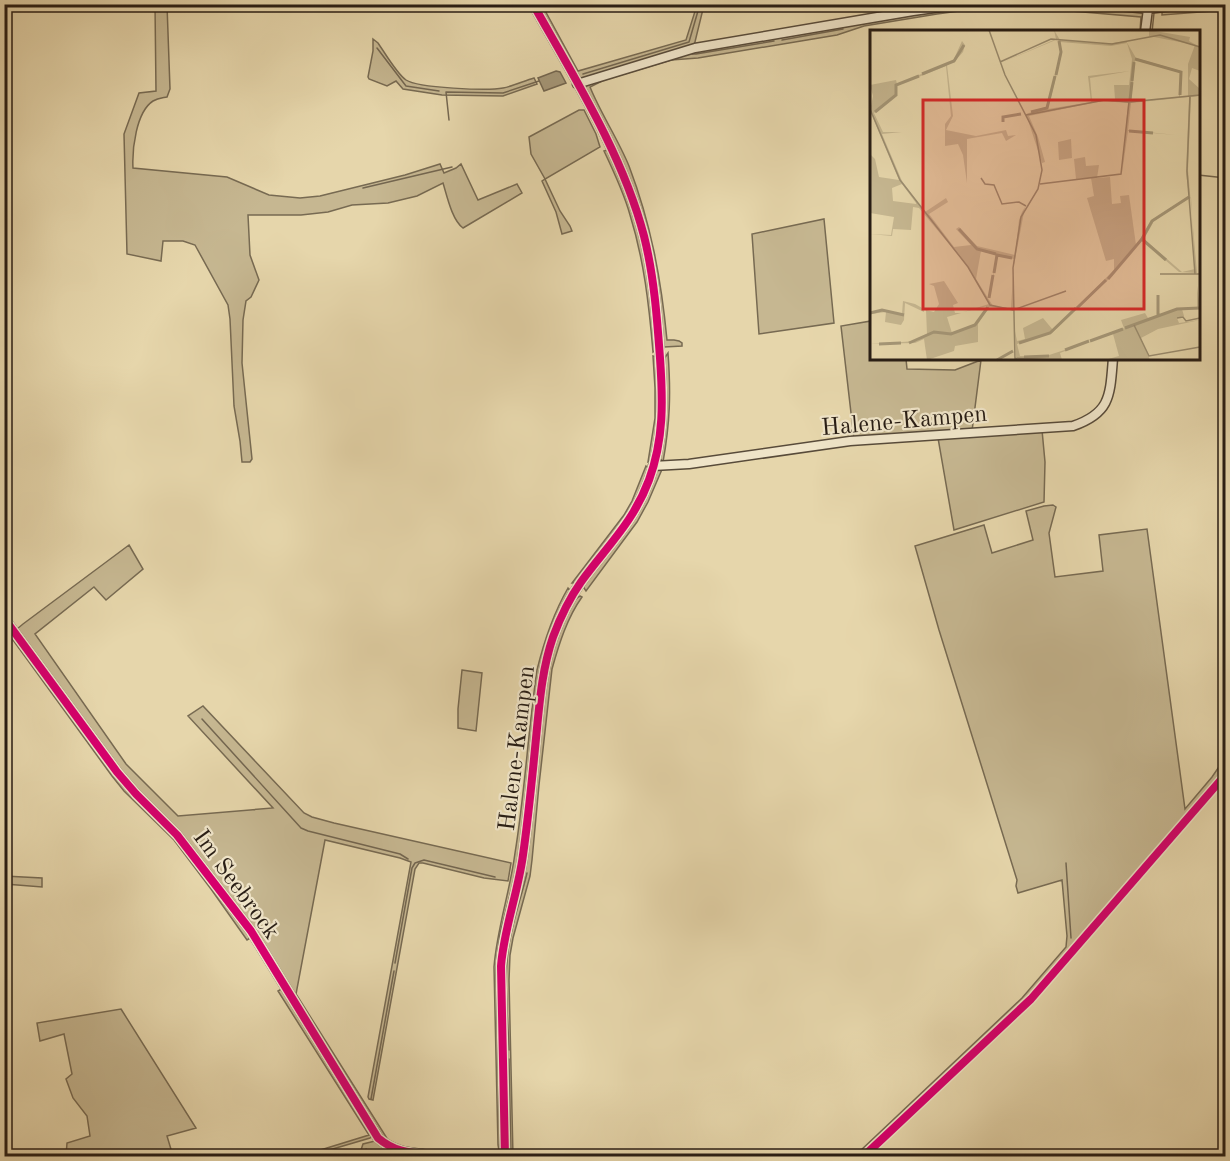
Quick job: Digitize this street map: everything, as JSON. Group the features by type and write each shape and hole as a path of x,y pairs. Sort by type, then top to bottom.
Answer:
{"street":[{"name":"Halene-Kampen","path":"505,1156 502,951 523,857 540,699 549,650 573,594 619,535 644,493 659,442 663,390 648,253 638,215 622,171 533,4"},
{"path":"577,84 695,48 963,4"},
{"path":"1099,4 1148,9 1191,4"},
{"path":"1145,30 1148,9"},
{"name":"Halene-Kampen","path":"653,466 689,464 850,441 1073,426 1084,422 1104,408 1110,392 1113,360"},
{"name":"Im Seebrock","path":"4,618 117,772 177,835 251,931 378,1138 388,1146 403,1152 438,1156"}],"shaded area":[{"path":"155,5 167,5 170,89 167,97 153,101 147,106 139,122 134,142 133,168 227,177 269,195 300,198 320,196 440,164 444,173 461,164 478,200 517,184 522,193 463,228 453,214 443,183 417,196 388,203 352,205 328,212 301,215 248,215 250,255 259,280 251,297 246,301 243,320 242,363 252,459 250,462 242,462 234,406 228,305 195,245 183,241 163,241 161,261 127,254 124,134 139,93 156,91"},
{"path":"542,5 578,71 686,40 697,5 704,5 694,46 579,79 538,6"},
{"path":"973,5 1080,5 1142,10 1144,11 1144,30 1140,30 1141,17 996,6 864,26 837,35 698,58 671,60 604,80 590,87 625,156 637,188 658,273 667,340 682,343 682,346 664,347 650,253 584,88 585,85 677,54"},
{"path":"1225,5 1225,10 1162,15 1162,10"},
{"path":"373,39 399,73 413,83 453,88 495,89 534,78 537,84 503,96 442,95 403,89 396,81 387,86 368,77"},
{"path":"556,71 560,72 566,83 544,91 538,78"},
{"path":"579,110 584,110 600,147 545,179 531,154 529,137"},
{"path":"608,150 628,196 642,245 657,349 653,352 648,300 639,249 625,199 604,151"},
{"path":"545,179 572,231 562,234 556,212 542,181"},
{"path":"824,219 834,323 759,334 752,234"},
{"path":"870,321 870,360 906,360 907,369 955,370 981,360 972,431 854,439 841,326"},
{"path":"668,353 669,408 663,462 659,457 665,418 664,359"},
{"path":"653,356 657,357 659,419 652,461 648,462 655,418"},
{"path":"1042,430 1045,462 1044,502 954,530 938,438"},
{"path":"646,466 650,469 649,472 628,516 577,583 572,583 624,515"},
{"path":"660,467 663,467 637,522 586,591 584,583"},
{"path":"1053,505 1056,507 1049,533 1055,577 1103,571 1099,535 1147,529 1185,809 1225,758 1225,772 1030,998 862,1156 859,1156 858,1153 1022,998 1066,947 1062,880 1018,893 1017,880 915,546 984,525 992,553 1033,540 1026,511"},
{"path":"129,545 143,569 106,600 94,587 35,634 126,764 178,816 273,808 188,716 203,706 304,813 334,823 511,863 508,881 484,878 423,863 419,863 415,869 373,1100 368,1097 411,862 325,840 296,994 388,1140 405,1147 473,1156 450,1156 405,1150 383,1139 253,930 138,793 17,632 23,624"},
{"path":"568,588 571,591 555,624 519,862 504,928 502,1156 500,1156 494,967 513,867 537,670 550,628"},
{"path":"580,596 582,597 564,632 552,669 530,876 510,955 513,1156 508,1156 505,960 550,659 570,606"},
{"path":"5,621 115,773 176,836 252,937 247,940 174,840 124,791 112,776 5,629"},
{"path":"462,670 482,673 476,731 458,728"},
{"path":"4,876 42,878 42,887 5,884"},
{"path":"283,988 372,1136 370,1138 309,1156 301,1156 369,1135 278,991"},
{"path":"121,1009 196,1128 167,1136 173,1156 66,1156 67,1143 90,1136 87,1116 73,1098 66,1079 72,1074 64,1034 40,1041 37,1023"},
{"path":"375,1141 402,1156 369,1151 367,1156 359,1156 363,1144"}],"waterway":[{"path":"583,74 689,42 700,4"},
{"path":"1152,30 1154,13"},
{"path":"782,40 843,29"},
{"path":"692,54 774,41"},
{"path":"377,48 406,86 439,91"},
{"path":"449,120 446,92 503,93 539,81"},
{"path":"363,188 452,167"},
{"path":"1200,175 1226,178"},
{"path":"202,719 301,828 400,854 408,859"},
{"path":"1029,996 1226,766"},
{"path":"395,963 412,868 415,863 424,860 495,877"},
{"path":"1066,863 1071,938"},
{"path":"509,1050 506,988 509,941 527,873"},
{"path":"500,1151 496,967 500,934 511,891"},
{"path":"371,1099 394,971"},
{"path":"859,1155 1026,999"},
{"path":"307,1014 357,1095"},
{"path":"509,1059 511,1156"},
{"path":"360,1100 365,1109"},
{"path":"375,1124 383,1137"},
{"path":"363,1156 366,1149"},
{"path":"441,1154 461,1156"}],"cycle path":[{"path":"505,1156 501,966 523,855 544,670 553,637 569,602 581,582 619,534 643,495 654,465 660,435 662,405 653,281 635,206 624,176 596,117 533,4"},
{"path":"4,618 117,772 177,835 251,931 378,1138 399,1150 438,1156"},
{"path":"864,1156 1031,999 1226,774"}]}
